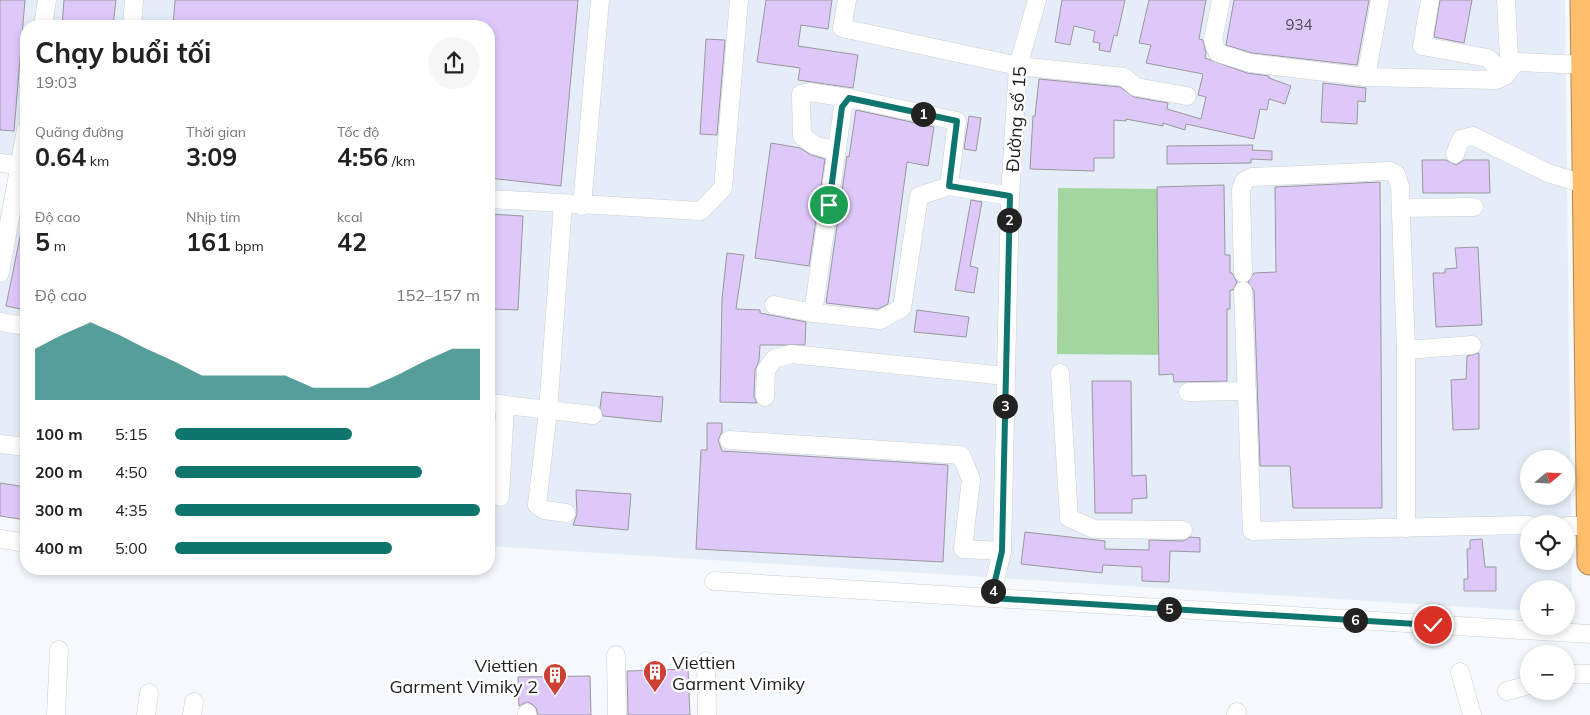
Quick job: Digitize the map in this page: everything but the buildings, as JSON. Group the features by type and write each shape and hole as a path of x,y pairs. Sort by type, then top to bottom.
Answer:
{"highway":[{"path":"1583,0 1587,185 1590,562"}],"street":[{"path":"44,20 47,0"},
{"path":"132,20 134,0"},
{"path":"582,206 600,0"},
{"path":"495,199 582,206 701,211 723,188 739,0"},
{"path":"847,0 842,28 1018,66 1124,76 1136,87 1187,96"},
{"name":"Đường số 15","path":"991,598 1002,551 1010,196 1018,66 1037,0"},
{"path":"1221,0 1213,40 1218,53 1250,63 1366,77 1496,80 1505,76 1516,62"},
{"path":"1366,77 1380,0"},
{"path":"1430,0 1422,46 1488,58 1505,76"},
{"path":"1506,0 1507,50 1509,58 1516,62 1585,65"},
{"path":"836,151 814,145 802,136 802,94 809,92 849,98 957,121 949,186"},
{"path":"813,313 842,107 849,98"},
{"path":"1455,154 1461,139 1473,136 1548,173 1587,185"},
{"path":"0,163 20,165"},
{"path":"1243,273 1241,190 1244,181 1252,177 1390,171 1398,179 1406,350 1406,528"},
{"path":"1,265 20,182"},
{"path":"774,305 813,313 880,320 902,308 919,196 949,186 1010,196"},
{"path":"564,204 548,411 537,505 544,510 566,513"},
{"path":"1400,208 1474,207"},
{"path":"1243,291 1252,531 1520,525"},
{"path":"0,322 20,325"},
{"path":"1406,350 1472,345"},
{"path":"765,397 766,370 774,359 791,354 1006,376"},
{"path":"1060,373 1070,518 1094,529 1183,530"},
{"path":"1188,392 1247,391"},
{"path":"500,497 497,405 593,415"},
{"path":"729,440 960,455 971,479 963,549 1002,551"},
{"path":"0,444 20,446"},
{"path":"1575,526 1590,526"},
{"path":"0,540 20,542"},
{"path":"714,581 1590,634"},
{"path":"56,715 59,650"},
{"path":"616,655 617,715"},
{"path":"706,661 707,715"},
{"path":"1460,672 1472,715"},
{"path":"1575,674 1590,674"},
{"path":"1507,691 1520,687"},
{"path":"146,715 149,693"}],"shaded area":[{"path":"0,0 1565,0 1570,450 1520,450 1520,505 1571,505 1571,515 1520,515 1520,570 1572,570 1572,580 1520,580 1520,610 495,546 495,20 20,20 20,517 0,515 0,217 15,156 0,155"}],"green space":[{"path":"1058,188 1167,189 1167,355 1057,354"}],"place":[{"name":"Viettien Garment Vimiky","path":"655,693"},
{"name":"Viettien Garment Vimiky 2","path":"555,696"}],"route":[{"path":"829,205 842,107 849,98 957,121 949,186 1010,196 1002,551 991,598 1433,625"}]}
